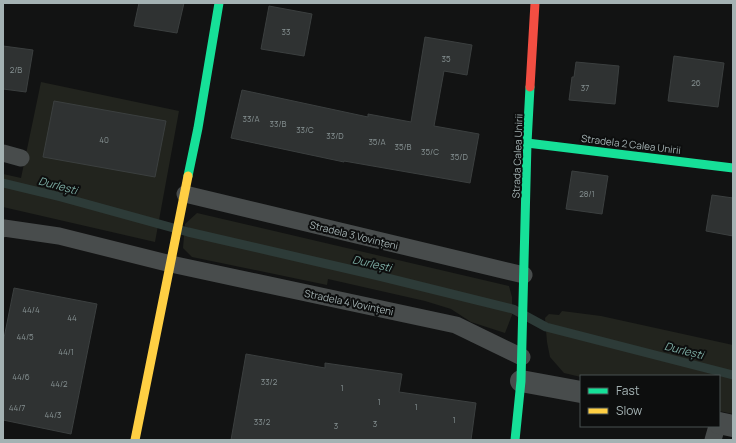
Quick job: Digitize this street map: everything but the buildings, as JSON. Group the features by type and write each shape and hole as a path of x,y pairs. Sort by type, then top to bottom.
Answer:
{"street":[{"path":"135,440 198,128 219,3"},
{"name":"Strada Calea Unirii","path":"522,357 527,143 536,3"},
{"name":"Stradela 2 Calea Unirii","path":"527,143 733,168"},
{"path":"515,440 522,357"},
{"path":"521,381 580,392"},
{"path":"720,423 733,426"}],"lane":[{"path":"3,153 21,158"},
{"name":"Stradela 3 Vovințeni","path":"183,202 524,276"},
{"path":"3,229 59,236 173,257"},
{"name":"Stradela 4 Vovințeni","path":"173,257 456,326 522,357"},
{"path":"713,440 717,427"}],"shaded area":[{"path":"41,82 179,111 155,242 3,207 3,174 21,178"},
{"path":"197,213 509,286 512,297 512,315 505,333 471,322 451,309 425,301 328,279 327,285 192,257 183,248 185,224"},
{"path":"562,311 601,316 733,345 733,414 720,411 720,375 580,375 580,377 564,373 550,357 547,342 545,318 549,314 559,315"}],"waterway":[{"name":"Durlești","path":"3,183 61,197 188,232 379,276 513,309 546,327 733,375"}],"traffic: fast":[{"path":"188,176 198,128 219,3"},
{"path":"515,440 521,381 527,143 530,87"},
{"path":"527,143 733,168"}],"traffic: slow":[{"path":"135,440 188,176"}],"traffic: jam":[{"path":"530,87 535,3"}]}
